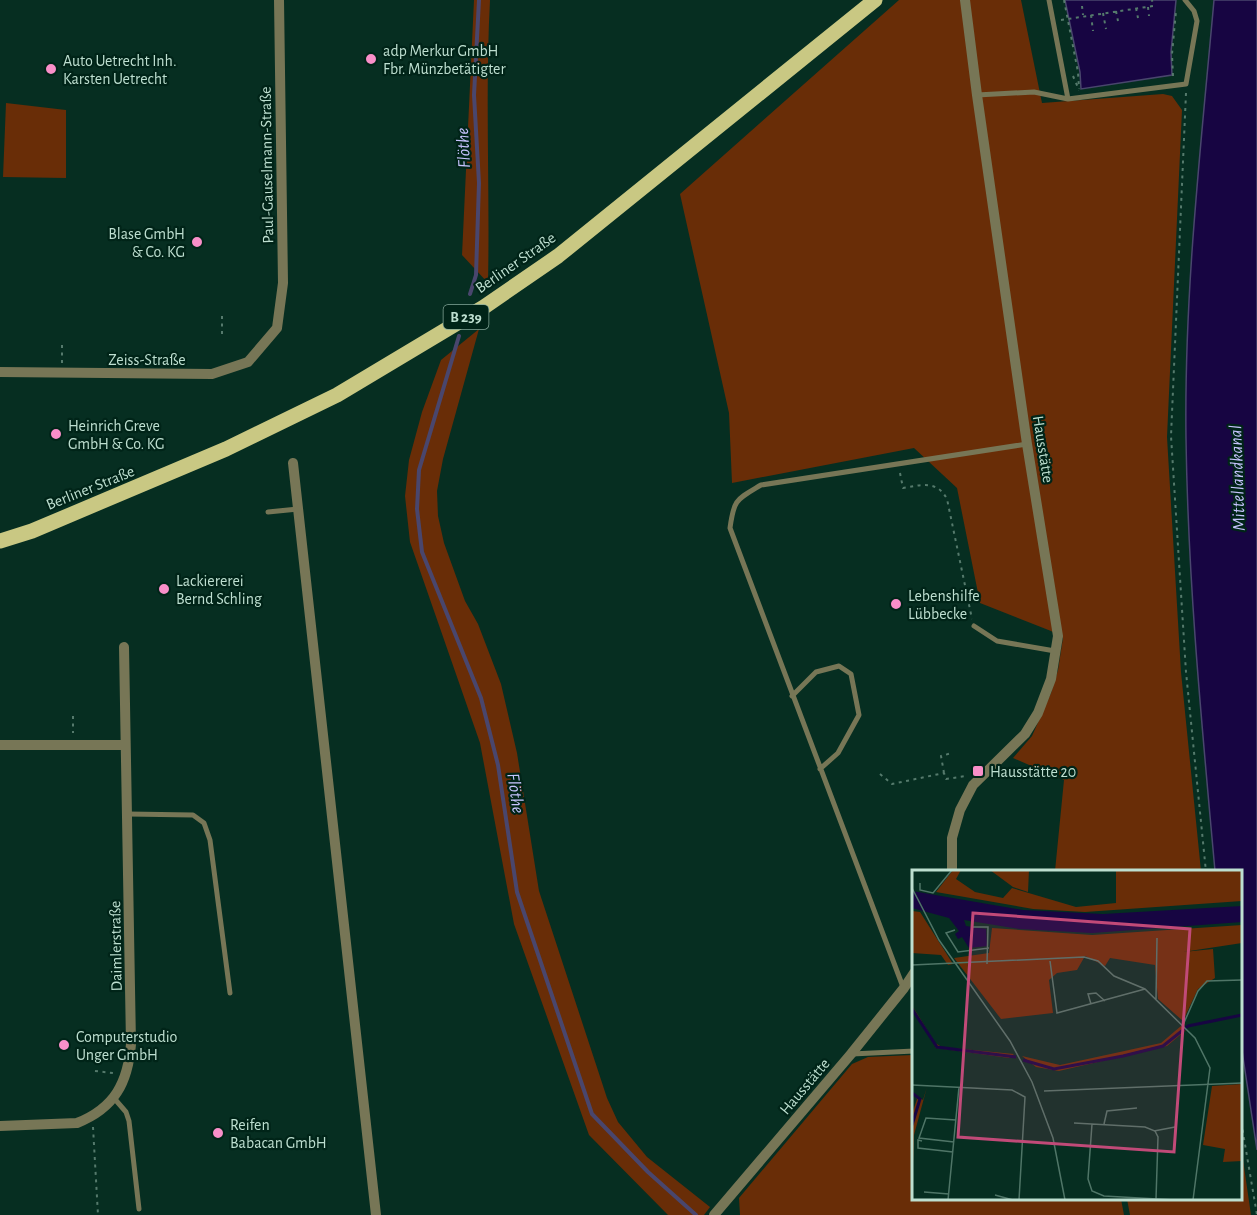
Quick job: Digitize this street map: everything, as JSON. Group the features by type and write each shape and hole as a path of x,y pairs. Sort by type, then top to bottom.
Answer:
{"main road":[{"name":"Berliner Straße","path":"0,541 32,531 226,449 337,395 484,307 558,256 875,0"}],"street":[{"name":"Paul-Gauselmann-Straße","path":"277,328 283,283 279,0"},
{"name":"Hausstätte","path":"952,870 952,837 960,810 973,785 1025,734 1038,713 1051,679 1058,636 1028,444 965,0"},
{"name":"Zeiss-Straße","path":"0,372 212,374 248,362 277,328"},
{"path":"293,463 376,1215"},
{"name":"Daimlerstraße","path":"0,1126 77,1123 93,1115 113,1097 127,1074 131,1044 124,647"},
{"path":"0,746 125,745"},
{"name":"Hausstätte","path":"715,1215 851,1054 912,976"}],"lane":[{"path":"1049,0 1068,99"},
{"path":"977,95 1034,92 1068,99 1186,84 1197,21 1194,11 1185,0"},
{"path":"904,988 730,528 733,507 741,497 761,485 1028,444"},
{"path":"268,512 298,509"},
{"path":"974,626 997,641 1055,651"},
{"path":"792,696 816,672 839,666 851,674 859,715 838,753 820,769"},
{"path":"128,814 193,815 204,823 210,840 230,993"},
{"path":"851,1054 912,1051"},
{"path":"113,1097 126,1112 129,1121 139,1209"}],"path":[{"path":"1064,0 1078,68 1079,91 1072,70 1078,68"},
{"path":"1063,29 1062,19 1153,6 1152,0"},
{"path":"1082,6 1083,16"},
{"path":"1148,7 1149,16"},
{"path":"1136,8 1138,18"},
{"path":"1116,11 1118,21"},
{"path":"1173,77 1172,54 1176,11"},
{"path":"1103,13 1106,29"},
{"path":"1091,15 1093,31"},
{"path":"1186,84 1171,436 1186,672 1206,870"},
{"path":"222,313 222,334"},
{"path":"62,342 62,372"},
{"path":"899,464 903,488 930,484 943,492 947,499 974,626"},
{"path":"73,716 73,745"},
{"path":"952,753 941,756 946,779 984,774"},
{"path":"880,774 892,784 944,773"},
{"path":"95,1071 127,1074"},
{"path":"93,1115 98,1215"},
{"path":"1242,1127 1257,1215"}],"shaded area":[{"path":"474,0 490,0 488,283 462,255"},
{"path":"899,0 1021,0 1042,103 1163,94 1172,96 1182,110 1167,437 1181,672 1201,870 1055,870 1064,780 1013,758 1032,736 1051,693 1058,670 1063,638 980,603 957,488 914,448 732,483 729,413 680,194"},
{"path":"6,103 66,110 66,178 3,177"},
{"path":"479,329 443,459 437,491 438,516 444,543 465,601 478,624 501,684 517,753 539,891 607,1098 618,1122 647,1157 710,1207 704,1215 668,1215 589,1135 514,924 480,743 410,542 405,496 409,460 422,412 441,360"},
{"path":"912,1055 912,1200 1121,1200 1124,1215 740,1215 739,1198 852,1064 868,1057"},
{"path":"1242,1153 1251,1215 1130,1215 1127,1200 1242,1200"}],"water":[{"path":"1065,0 1176,0 1171,52 1172,75 1081,89 1080,72"},
{"name":"Mittellandkanal","path":"1214,0 1257,0 1257,1150 1242,1051 1242,870 1215,870 1196,655 1187,492 1186,383 1199,164"}],"waterway":[{"name":"Flöthe","path":"470,294 476,275 479,183 474,95 479,0"},
{"name":"Flöthe","path":"459,336 419,470 417,509 422,552 481,698 498,765 517,892 592,1114 648,1172 696,1215"}],"place":[{"name":"adp Merkur GmbH Fbr. Münzbetätigter","path":"371,59"},
{"name":"Auto Uetrecht Inh. Karsten Uetrecht","path":"51,69"},
{"name":"Blase GmbH & Co. KG","path":"197,242"},
{"name":"Heinrich Greve GmbH & Co. KG","path":"56,434"},
{"name":"Lackiererei Bernd Schling","path":"164,589"},
{"name":"Lebenshilfe Lübbecke","path":"896,604"},
{"name":"Hausstätte 20","path":"978,771"},
{"name":"Computerstudio Unger GmbH","path":"64,1045"},
{"name":"Reifen Babacan GmbH","path":"218,1133"}]}
